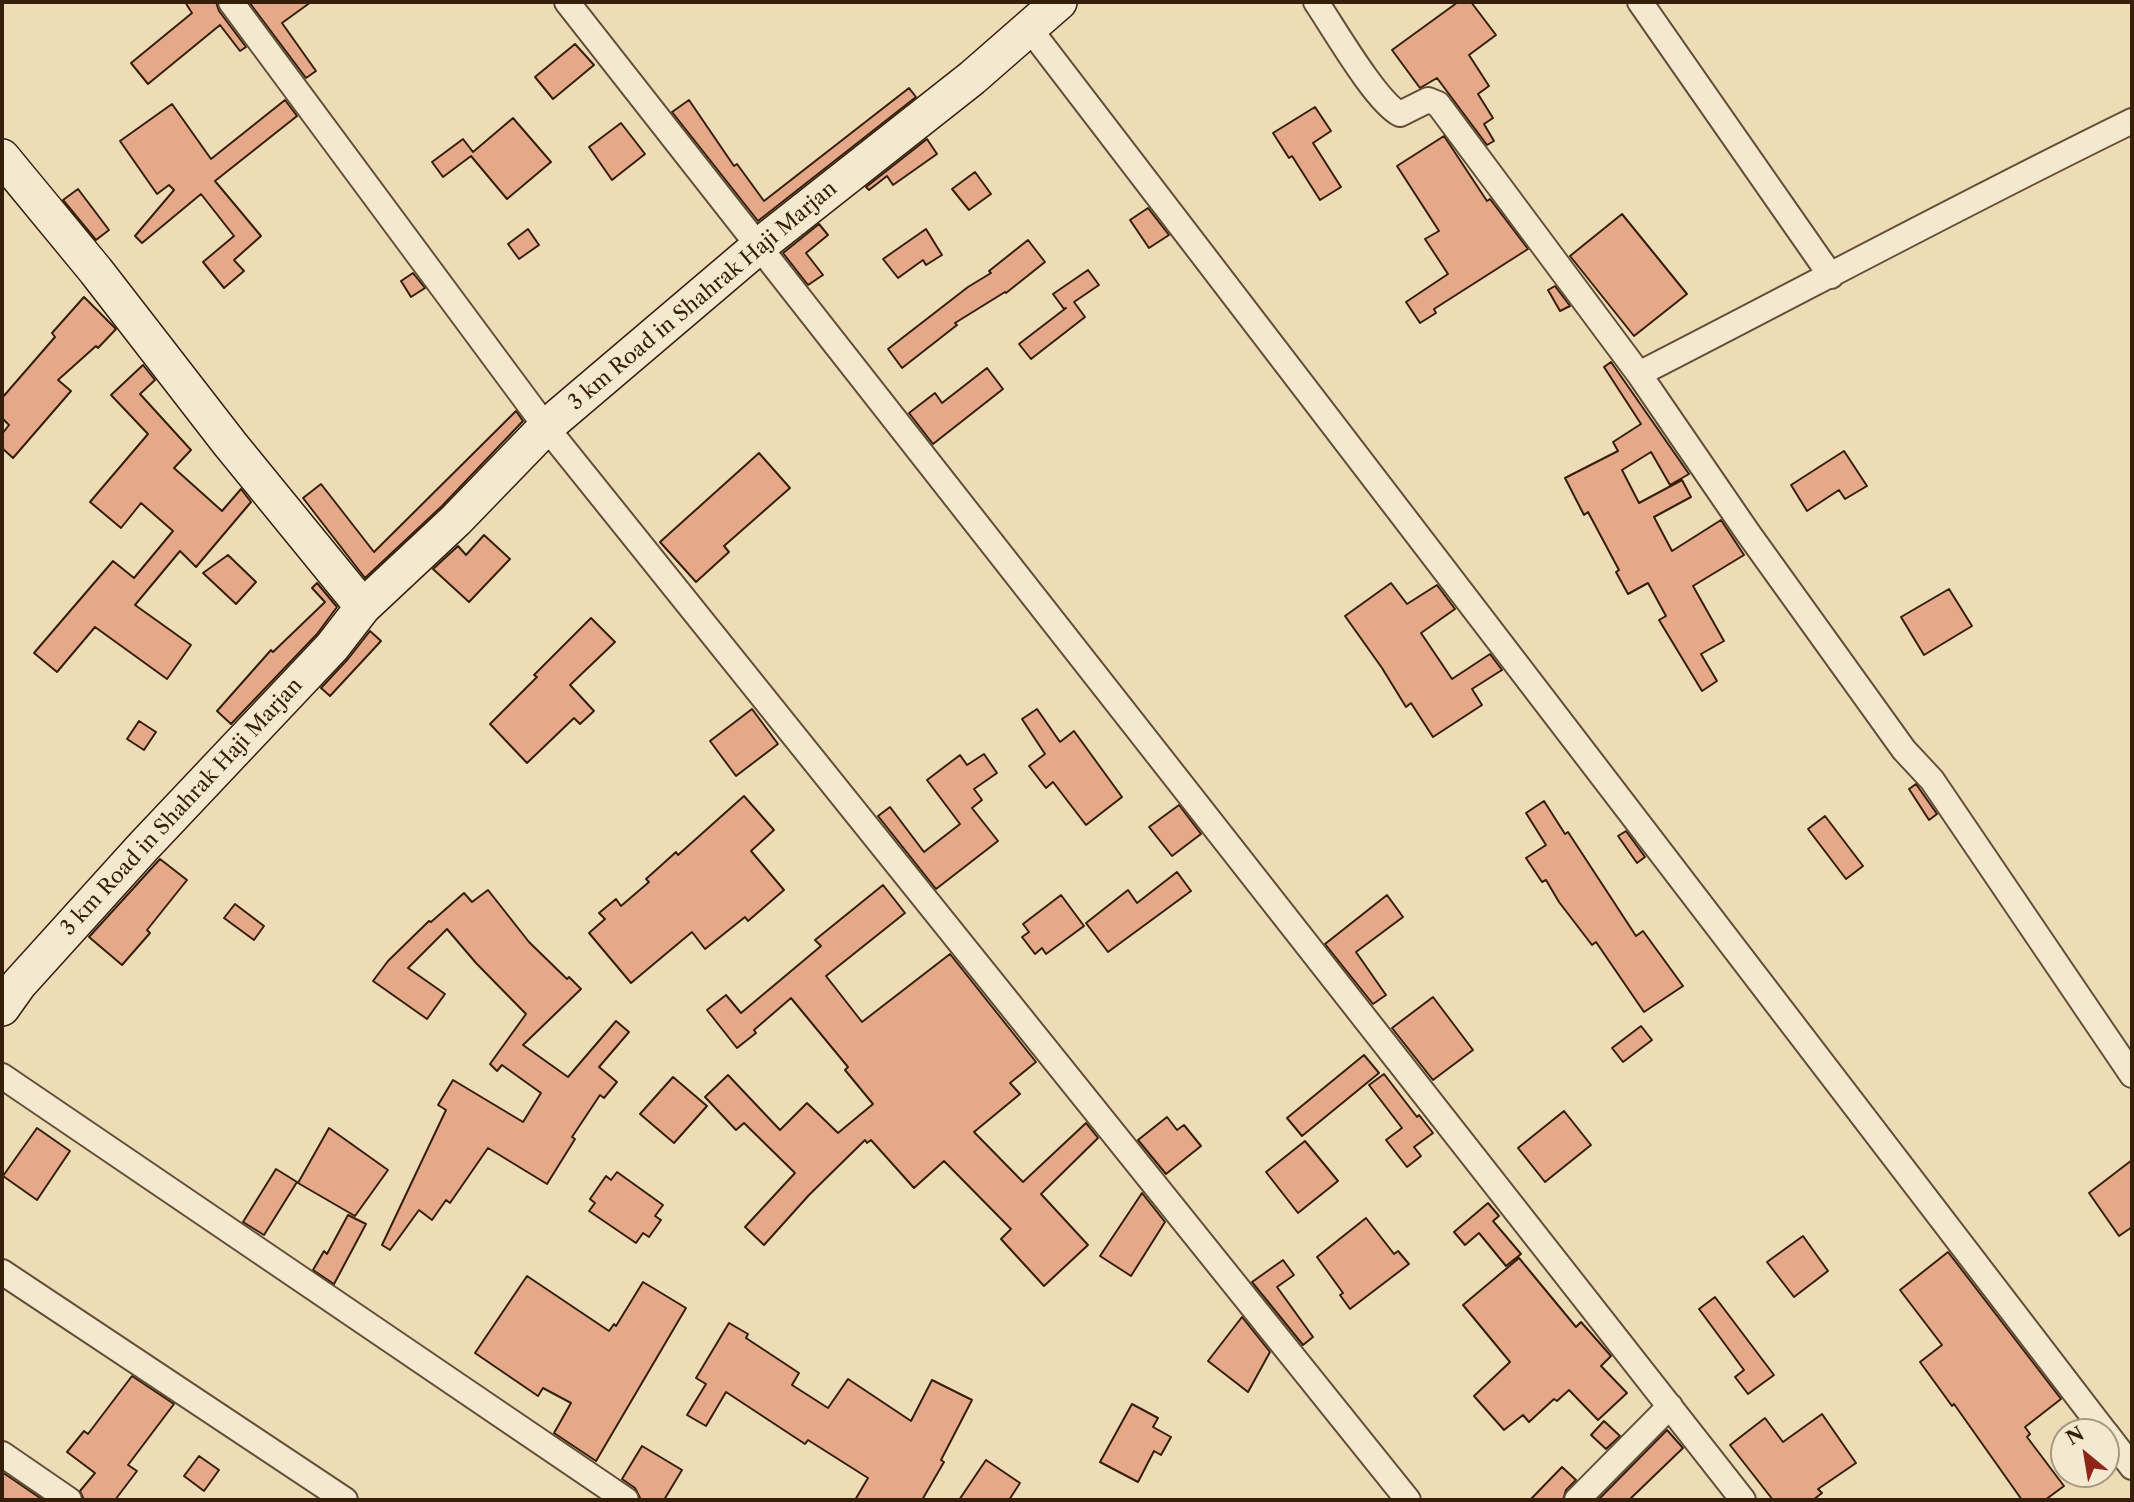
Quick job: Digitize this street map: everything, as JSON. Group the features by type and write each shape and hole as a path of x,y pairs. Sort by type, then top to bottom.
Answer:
{"street":[{"path":"231,2 546,427 1408,1500"},
{"path":"567,2 1744,1500"},
{"name":"3 km Road in Shahrak Haji Marjan","path":"2,1009 19,984 331,647 363,607 456,520 546,427 759,246 972,79 1059,2"},
{"path":"1316,2 1368,79 1393,110 1400,114 1428,100 1438,104 1639,374 1748,533 1905,750 1932,780 2132,1075"},
{"path":"1640,2 1831,276"},
{"path":"1029,28 2095,1418"},
{"path":"1639,374 1990,191 2132,121"},
{"path":"2,157 363,607"},
{"path":"2,1076 626,1500"},
{"path":"2,1272 345,1500"},
{"path":"1577,1500 1670,1406"},
{"path":"2120,1451 2132,1467"},
{"path":"2,1454 69,1500"}],"building":[{"path":"185,2 216,2 219,11 246,47 240,51 220,25 148,84 131,63 192,13"},
{"path":"249,2 311,2 282,23 316,71 306,78"},
{"path":"1458,2 1471,2 1496,35 1469,55 1489,86 1478,94 1493,118 1484,124 1494,141 1487,145 1437,78 1420,88 1392,50"},
{"path":"575,44 594,65 553,99 535,77"},
{"path":"909,88 916,97 758,221 672,112 689,100 734,166 737,164 764,201"},
{"path":"285,100 297,116 215,181 261,236 234,260 244,271 224,288 203,262 234,236 201,194 142,243 135,236 174,190 169,185 157,194 120,141 172,104 211,159"},
{"path":"1315,107 1331,131 1313,143 1341,187 1320,200 1292,156 1289,158 1273,133"},
{"path":"513,118 551,162 507,199 471,156 443,177 432,162 463,139 473,152"},
{"path":"621,123 645,154 612,180 589,147"},
{"path":"1444,136 1487,201 1490,199 1528,249 1434,309 1436,313 1420,323 1406,302 1448,274 1425,239 1439,231 1397,166"},
{"path":"927,139 937,154 893,185 887,176 869,190 866,187"},
{"path":"975,172 991,194 969,210 952,189"},
{"path":"78,189 109,230 96,240 63,200"},
{"path":"1148,208 1169,235 1149,248 1130,220"},
{"path":"1622,214 1687,294 1634,336 1570,256"},
{"path":"819,224 828,235 806,253 823,275 808,285 783,253"},
{"path":"528,229 539,245 519,259 508,244"},
{"path":"926,229 942,255 926,265 923,260 898,278 883,259"},
{"path":"1028,240 1045,262 1006,293 955,323 957,325 902,368 888,349 968,287 991,273 989,271"},
{"path":"1088,270 1099,285 1074,302 1085,317 1031,359 1019,344 1066,308 1064,309 1053,294"},
{"path":"413,273 425,288 411,297 401,281"},
{"path":"1555,286 1570,306 1560,311 1548,290"},
{"path":"84,297 116,329 98,348 96,346 58,380 71,391 13,458 2,448 2,434 9,425 2,418 2,398 55,337 52,333"},
{"path":"1611,362 1689,474 1670,485 1651,452 1622,470 1639,503 1682,480 1691,497 1654,517 1672,551 1721,520 1744,555 1693,586 1724,641 1701,654 1717,681 1702,691 1659,620 1666,616 1648,583 1628,594 1616,572 1619,570 1588,512 1584,515 1565,478 1618,451 1613,442 1641,424 1604,367"},
{"path":"143,365 155,380 140,394 191,450 174,468 222,511 241,489 251,502 196,567 180,551 135,605 191,645 167,679 95,627 57,672 34,653 113,561 134,578 173,531 141,503 121,528 90,502 148,434 111,395"},
{"path":"987,368 1003,389 933,444 909,413 935,393 942,403"},
{"path":"516,411 523,421 442,506 365,578 303,498 321,484 374,552"},
{"path":"1844,451 1867,486 1845,499 1839,490 1807,511 1791,485"},
{"path":"759,453 790,488 724,546 729,552 696,582 660,542"},
{"path":"484,535 510,559 469,602 433,569 458,546 466,555"},
{"path":"228,555 256,582 236,604 203,573"},
{"path":"317,583 337,607 317,634 231,724 217,711 271,650 273,652 325,602 312,588"},
{"path":"1391,583 1407,604 1437,585 1455,609 1421,633 1452,679 1490,654 1502,670 1472,689 1482,705 1433,737 1411,703 1406,707 1345,616"},
{"path":"1949,589 1972,626 1924,655 1901,617"},
{"path":"591,618 615,642 570,685 594,711 580,724 574,718 527,763 490,724"},
{"path":"370,631 381,641 330,696 321,688"},
{"path":"752,709 778,744 736,776 710,741"},
{"path":"1037,709 1060,742 1074,731 1122,797 1086,825 1053,782 1046,788 1029,766 1045,754 1022,719"},
{"path":"139,721 156,732 144,750 127,739"},
{"path":"984,754 997,773 974,789 982,800 972,808 998,841 936,889 878,816 890,807 924,852 960,824 927,780 960,755 967,765"},
{"path":"1916,784 1937,814 1929,820 1909,789"},
{"path":"744,796 774,830 751,851 784,890 748,921 745,917 705,949 692,932 631,983 589,933 605,919 599,913 616,899 621,906 649,882 646,879 676,852 678,855"},
{"path":"1544,801 1565,834 1568,832 1636,936 1643,931 1683,986 1644,1012 1596,942 1592,945 1546,880 1542,882 1526,858 1546,845 1526,813"},
{"path":"1179,805 1201,834 1172,856 1149,827"},
{"path":"1825,816 1863,866 1846,879 1808,829"},
{"path":"1626,831 1645,857 1637,863 1618,836"},
{"path":"160,859 187,880 147,930 150,933 122,965 89,937"},
{"path":"1177,872 1191,891 1108,952 1086,923 1128,890 1137,903"},
{"path":"883,885 905,913 826,976 862,1022 950,954 1036,1062 1010,1083 1020,1094 974,1132 1023,1182 1086,1123 1098,1138 1041,1194 1088,1245 1044,1286 1001,1239 1011,1229 944,1161 914,1188 871,1140 867,1143 865,1140 809,1195 764,1245 745,1227 795,1173 744,1123 736,1130 705,1097 728,1075 780,1130 807,1103 838,1133 873,1104 845,1070 848,1067 791,998 737,1048 707,1010 726,995 741,1013 821,946 815,940"},
{"path":"488,890 529,942 581,989 523,1045 568,1077 616,1021 629,1032 599,1067 617,1082 604,1098 600,1095 572,1137 575,1139 547,1184 488,1148 450,1203 446,1200 432,1220 419,1210 390,1250 382,1245 446,1110 438,1105 453,1080 523,1122 541,1093 502,1065 497,1071 490,1064 526,1014 447,929 408,968 445,994 427,1019 373,981 388,961 429,921 464,893 472,902"},
{"path":"1061,895 1084,926 1046,954 1042,948 1035,954 1022,937 1029,932 1023,924"},
{"path":"1387,895 1403,917 1356,952 1386,995 1373,1004 1325,944"},
{"path":"235,904 264,926 254,940 224,918"},
{"path":"1433,997 1473,1050 1433,1080 1392,1028"},
{"path":"1641,1026 1652,1040 1623,1062 1612,1048"},
{"path":"1364,1055 1379,1073 1302,1136 1287,1118"},
{"path":"1384,1074 1433,1133 1414,1147 1421,1156 1407,1167 1386,1140 1402,1128 1369,1085"},
{"path":"673,1077 707,1106 674,1143 640,1114"},
{"path":"1564,1111 1591,1145 1545,1182 1518,1148"},
{"path":"1167,1117 1177,1130 1184,1125 1201,1146 1166,1174 1138,1140"},
{"path":"37,1128 70,1151 37,1200 3,1176"},
{"path":"329,1128 388,1170 355,1216 298,1183"},
{"path":"1305,1141 1338,1181 1298,1213 1266,1172"},
{"path":"2132,1160 2132,1227 2119,1236 2089,1193"},
{"path":"276,1169 297,1182 264,1235 243,1222"},
{"path":"617,1172 663,1205 655,1216 661,1220 649,1237 643,1233 636,1243 589,1211 595,1203 590,1199 606,1176 611,1180"},
{"path":"1142,1193 1165,1222 1131,1276 1100,1256"},
{"path":"1488,1203 1499,1216 1493,1221 1521,1254 1506,1266 1479,1233 1465,1245 1454,1232"},
{"path":"348,1215 366,1224 334,1284 313,1270 324,1251 327,1254"},
{"path":"1366,1218 1394,1254 1398,1251 1409,1264 1350,1309 1340,1295 1343,1293 1317,1257"},
{"path":"1803,1236 1828,1271 1794,1297 1767,1262"},
{"path":"1948,1252 2061,1399 2025,1427 2030,1434 2027,1437 2050,1467 2050,1488 2061,1488 2045,1500 2022,1500 1954,1404 1952,1406 1920,1362 1942,1345 1900,1290"},
{"path":"1519,1258 1576,1327 1581,1322 1611,1356 1601,1366 1627,1393 1598,1420 1569,1390 1557,1401 1554,1399 1529,1422 1523,1415 1504,1430 1474,1396 1510,1362 1463,1305"},
{"path":"1283,1260 1294,1275 1277,1287 1313,1337 1303,1345 1252,1282"},
{"path":"527,1276 609,1331 614,1324 616,1326 643,1282 686,1308 596,1461 554,1433 571,1403 543,1388 538,1396 475,1353"},
{"path":"1715,1297 1774,1375 1748,1394 1735,1377 1744,1370 1699,1309"},
{"path":"1242,1317 1270,1352 1248,1392 1208,1361"},
{"path":"729,1323 748,1334 746,1338 799,1373 792,1385 828,1408 848,1379 911,1421 932,1380 972,1400 941,1460 944,1462 922,1500 855,1500 868,1478 808,1440 805,1444 726,1392 706,1426 687,1415 706,1384 696,1378"},
{"path":"132,1376 174,1404 128,1465 137,1471 115,1500 84,1500 80,1491 95,1473 67,1452 84,1431 88,1434"},
{"path":"1132,1404 1158,1418 1153,1427 1171,1437 1161,1455 1154,1451 1138,1482 1100,1462"},
{"path":"1822,1414 1856,1463 1818,1489 1822,1493 1813,1500 1773,1500 1730,1445 1765,1418 1783,1442"},
{"path":"1604,1421 1620,1436 1606,1449 1591,1435"},
{"path":"1667,1430 1683,1448 1629,1500 1598,1500"},
{"path":"642,1446 682,1470 664,1500 641,1500 635,1488 622,1479"},
{"path":"199,1456 219,1470 204,1491 184,1476"},
{"path":"986,1460 1020,1483 1009,1500 959,1500"},
{"path":"1562,1467 1576,1480 1566,1490 1563,1500 1530,1500"},
{"path":"2,1472 43,1500 2,1500"}]}
